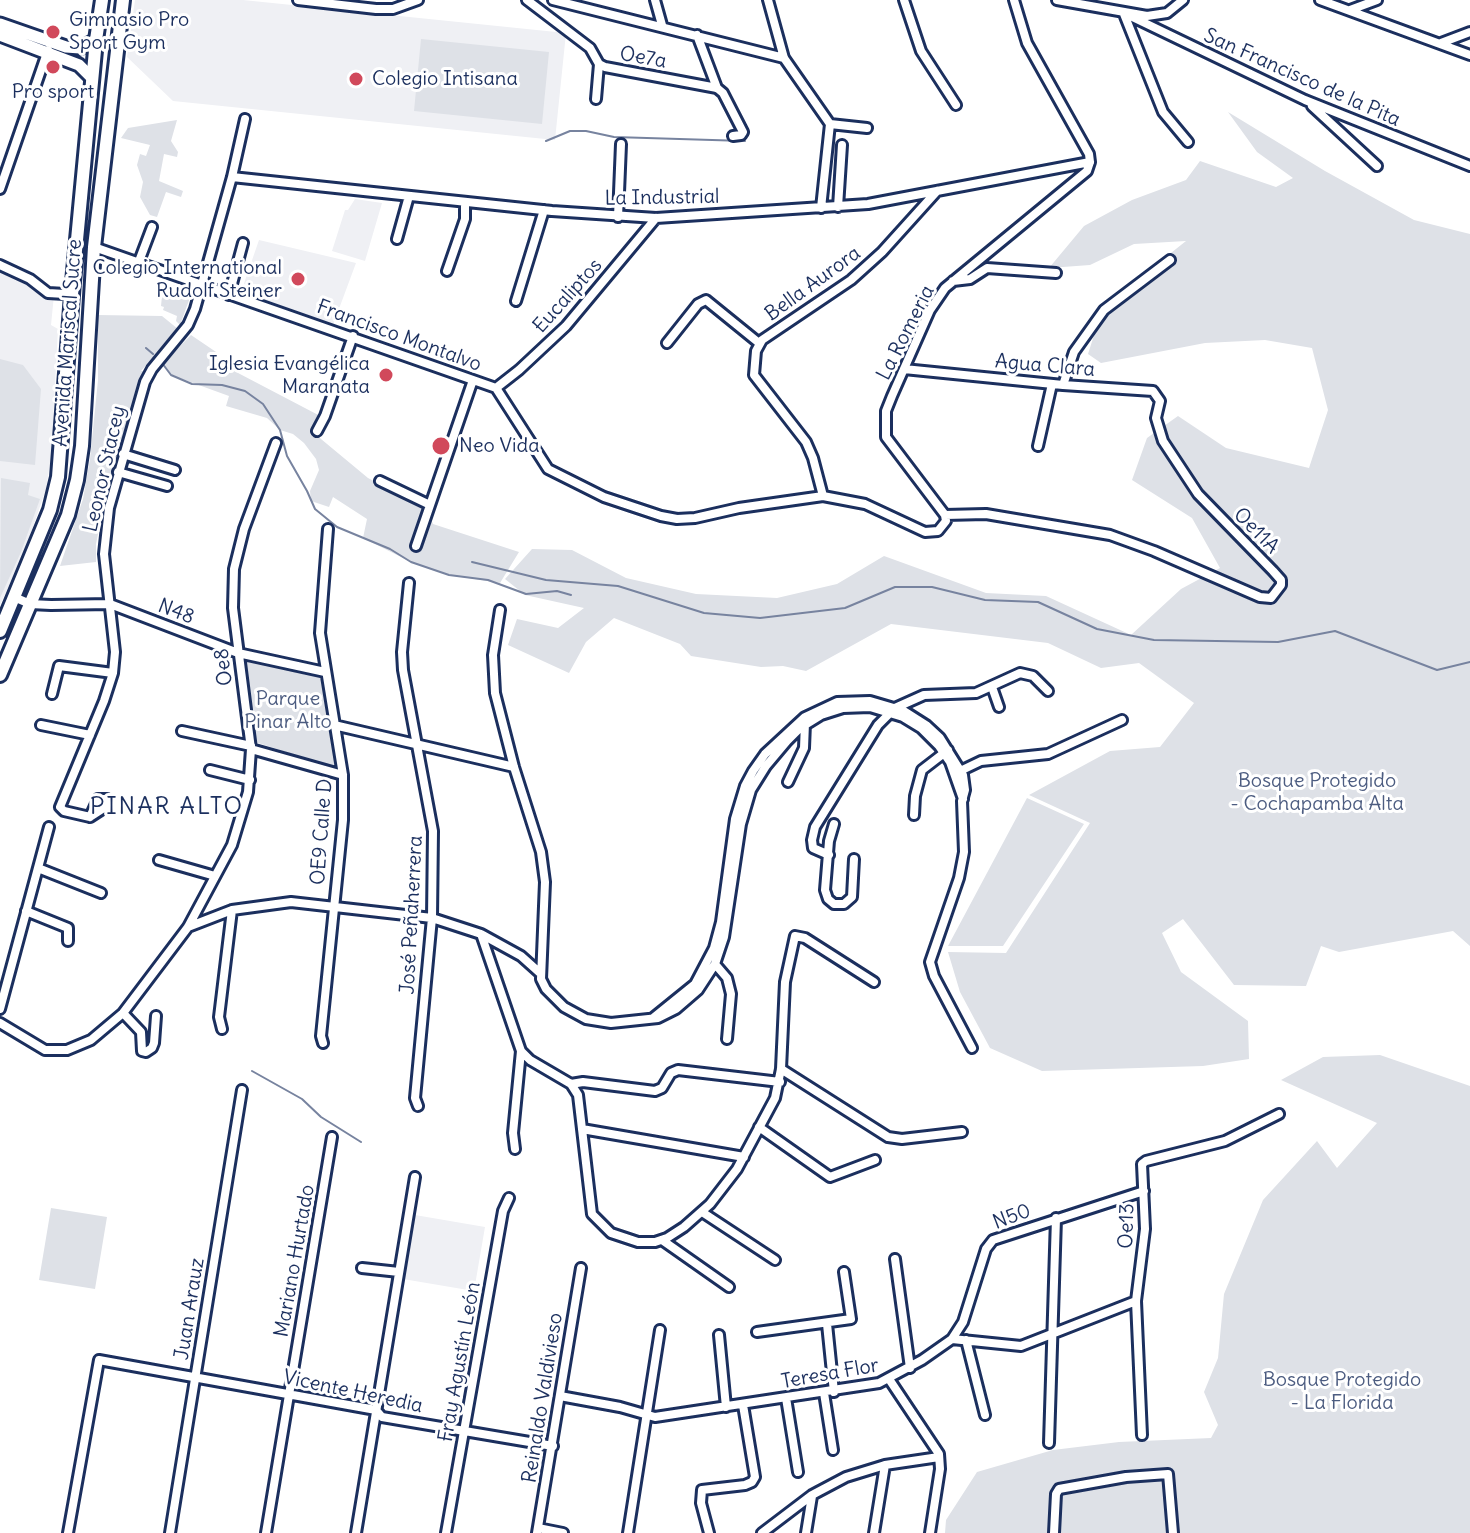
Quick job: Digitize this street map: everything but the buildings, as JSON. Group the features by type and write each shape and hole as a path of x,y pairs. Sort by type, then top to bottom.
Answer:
{"main road":[{"name":"Avenida Mariscal Sucre","path":"0,631 50,510 58,477 92,78 102,0"},
{"name":"Avenida Mariscal Sucre","path":"0,675 68,515 77,480 82,446 94,247 123,0"}],"street":[{"path":"298,0 385,9 418,0"},
{"name":"Oe7a","path":"527,0 590,48 599,64 611,69 717,88"},
{"path":"553,0 784,58"},
{"path":"655,0 662,25"},
{"path":"768,0 784,58 830,124 821,208"},
{"path":"904,0 921,51 956,105"},
{"path":"1014,0 1027,43 1089,154 1090,162"},
{"name":"San Francisco de la Pita","path":"1057,0 1147,16 1167,13"},
{"path":"1165,33 1167,13 1183,0"},
{"path":"1320,0 1470,55"},
{"path":"1349,10 1377,0"},
{"path":"1124,13 1163,112 1188,142"},
{"name":"San Francisco de la Pita","path":"1124,13 1305,100 1470,166"},
{"path":"0,24 49,47 79,65 92,78"},
{"path":"1440,43 1470,32"},
{"path":"0,35 49,47 74,48 96,40"},
{"path":"697,35 717,88 723,93 740,125 743,134 733,136"},
{"path":"0,189 49,47"},
{"path":"596,99 599,64"},
{"path":"1305,100 1377,166"},
{"name":"Leonor Stacey","path":"90,817 64,811 60,807 113,673 115,652 104,536 118,472 145,382 188,325 232,177 245,119"},
{"path":"830,124 867,128"},
{"path":"618,217 621,144"},
{"path":"838,207 842,145"},
{"name":"La Industrial","path":"232,177 544,210 656,218 868,204 1090,162"},
{"name":"La Romeria","path":"945,515 886,437 886,411 930,310 952,281 1087,171 1090,162"},
{"name":"Bella Aurora","path":"823,496 806,442 754,375 753,364 759,343 851,280 882,252 937,191"},
{"path":"397,239 409,196"},
{"path":"447,271 465,219 465,202"},
{"path":"516,301 544,210"},
{"name":"Eucaliptos","path":"496,388 566,326 656,218"},
{"path":"138,264 152,227"},
{"path":"229,295 243,243"},
{"name":"Francisco Montalvo","path":"94,247 496,388 548,469 604,497 677,519 823,496 865,504 925,532 938,531 946,521 945,515 986,514 1110,535 1196,569"},
{"path":"1063,385 1074,352 1104,310 1170,260"},
{"path":"0,265 30,279 48,293 65,294"},
{"path":"952,281 970,279 987,268 1056,273"},
{"path":"667,343 698,304 706,300 759,343"},
{"path":"317,431 353,336"},
{"name":"Agua Clara","path":"904,369 1153,391 1160,401 1156,418"},
{"path":"416,546 473,380"},
{"path":"1038,446 1052,384"},
{"name":"Oe11A","path":"1156,418 1163,441 1198,494 1273,571 1281,585 1274,596 1266,599 1196,569"},
{"name":"Oe8","path":"0,1023 41,1048 55,1051 83,1045 123,1013 188,927 232,845 250,780 251,748 233,608 234,569 244,529 276,443"},
{"path":"123,454 175,470"},
{"path":"118,472 167,486"},
{"path":"380,481 430,505"},
{"name":"OE9 Calle D","path":"323,1043 321,1036 332,908 343,820 343,775 320,627 328,529"},
{"name":"José Peñaherrera","path":"409,583 402,660 433,831 432,918 415,1098 418,1106"},
{"name":"N48","path":"14,597 30,604 110,604 238,653 325,672"},
{"path":"500,610 493,655 495,693 541,852 545,882 540,973 543,984 554,998 586,1019 611,1023 652,1019 669,1013 689,1000 715,964 728,922 732,866"},
{"path":"52,694 59,666 113,673"},
{"path":"829,855 813,848 815,827 873,733 892,710 924,695 976,693 1026,673 1048,691"},
{"path":"992,687 999,707"},
{"path":"652,1019 658,1011 688,990 710,958 721,922 744,811 756,781 804,722 843,708 870,707 892,710 921,728 946,751 957,772 963,799 964,852 930,962 972,1048"},
{"path":"957,772 981,761 1048,754 1122,720"},
{"path":"788,782 804,748 804,722"},
{"path":"41,725 90,735"},
{"path":"334,725 514,767"},
{"path":"182,731 343,775"},
{"path":"914,815 922,770 946,751"},
{"path":"210,770 250,780"},
{"path":"834,824 826,894 837,905 846,903 852,897 854,859"},
{"path":"0,1009 49,827"},
{"path":"159,860 215,876"},
{"path":"38,868 101,893"},
{"path":"188,927 232,910 290,902 432,918 481,934 521,956 540,973"},
{"path":"222,1029 219,1017 232,910"},
{"path":"26,911 68,928 68,941"},
{"path":"481,934 521,1051 513,1133 515,1149"},
{"path":"521,1051 530,1060 571,1084 578,1095 589,1201 594,1219 606,1230 624,1239 645,1243 662,1240 684,1227 722,1190 744,1157 775,1098 780,1082 785,982 796,935 874,982"},
{"path":"715,964 727,978 731,994 727,1039"},
{"path":"123,1013 141,1032 142,1051 146,1052 154,1043 156,1016"},
{"path":"781,1069 888,1137 902,1139 962,1132"},
{"path":"571,1084 583,1082 655,1091 662,1088 671,1073 678,1070 780,1082"},
{"name":"Juan Arauz","path":"170,1533 242,1090"},
{"name":"Oe13","path":"1142,1435 1136,1301 1145,1229 1141,1166 1144,1161 1225,1141 1279,1114"},
{"path":"759,1127 830,1177 875,1160"},
{"path":"582,1129 744,1157"},
{"name":"Mariano Hurtado","path":"266,1533 332,1137"},
{"path":"356,1533 415,1177"},
{"name":"N50","path":"952,1339 963,1322 989,1244 1008,1233 1144,1191"},
{"name":"Fray Agustín León","path":"446,1533 503,1211 509,1198"},
{"path":"702,1212 775,1260"},
{"path":"1049,1443 1056,1218"},
{"path":"662,1240 729,1287"},
{"path":"895,1259 910,1368"},
{"path":"362,1268 399,1272"},
{"name":"Reinaldo Valdivieso","path":"537,1530 581,1268"},
{"path":"757,1332 851,1319 844,1272"},
{"path":"952,1339 1021,1346 1136,1301"},
{"path":"827,1324 833,1450"},
{"path":"628,1533 660,1330"},
{"path":"719,1335 726,1407"},
{"name":"Teresa Flor","path":"560,1396 655,1417 743,1405 889,1379 952,1339"},
{"path":"966,1340 985,1415"},
{"name":"Vicente Heredia","path":"68,1533 99,1360 376,1410 382,1417 553,1446"},
{"path":"889,1379 936,1447 939,1457 930,1533"},
{"path":"786,1398 798,1472"},
{"path":"709,1533 701,1503 702,1490 745,1485 755,1477 743,1405"},
{"path":"762,1533 812,1495 846,1477 885,1465 939,1457"},
{"path":"874,1533 885,1465"},
{"path":"1054,1533 1056,1494 1059,1489 1126,1477 1168,1474 1173,1533"},
{"path":"806,1533 812,1495"},
{"path":"537,1530 563,1533"}],"shaded area":[{"name":"Colegio Intisana","path":"135,0 243,0 566,33 555,140 173,101 127,57"},
{"path":"355,199 382,203 365,261 332,251 345,210"},
{"name":"Colegio International Rudolf Steiner","path":"259,240 356,263 333,325 240,295"},
{"path":"0,267 54,295 51,325 58,329 51,457 46,489 24,553 0,605"},
{"path":"415,1215 485,1227 474,1291 403,1279"}],"green space":[{"path":"421,39 549,52 542,124 414,111"},
{"name":"Bosque Protegido - Cochapamba Alta","path":"1228,112 1414,220 1470,234 1470,946 1453,931 1339,952 1321,946 1306,986 1234,985 1183,919 1162,933 1181,972 1248,1021 1249,1059 1203,1066 1042,1071 990,1048 960,992 948,952 1006,953 1090,823 1029,795 1110,751 1160,747 1194,703 1139,663 1101,668 1048,643 891,624 806,671 691,656 680,644 614,618 586,642 569,673 508,645 517,619 558,628 584,608 525,595 505,579 532,549 572,550 626,578 696,594 777,598 837,584 884,556 986,593 1046,596 1131,635 1181,589 1220,568 1192,518 1132,480 1147,438 1178,416 1226,448 1309,468 1328,410 1312,348 1265,340 1205,343 1101,363 1088,354 1103,307 1186,241 1134,244 1090,265 1049,268 1084,226 1132,200 1186,180 1200,161 1276,187 1293,178 1257,152"},
{"path":"177,120 171,141 178,152 177,157 164,154 159,181 183,191 181,197 166,192 157,217 150,215 140,197 143,182 137,165 140,154 146,156 150,145 121,138 128,128"},
{"path":"170,284 192,292 180,325 176,321 177,316 161,306 162,296"},
{"path":"98,315 162,316 178,329 141,371 151,371 105,499 96,544 96,562 60,566 83,499 90,459 98,380"},
{"path":"191,335 219,354 217,362 324,418 314,431 321,439 368,478 426,508 433,524 519,552 500,583 449,575 411,562 363,538 367,519 333,497 329,507 311,501 310,491 319,470 316,459 304,443 293,434 280,430 267,418 226,406 229,396 171,375 163,363"},
{"path":"0,359 23,365 41,389 35,465 0,461"},
{"path":"1,478 30,483 28,495 40,499 0,598"},
{"name":"Parque Pinar Alto","path":"242,657 321,676 342,770 252,741"},
{"path":"1027,798 1084,824 1003,946 948,946"},
{"name":"Bosque Protegido - La Florida","path":"1380,1055 1470,1086 1470,1533 945,1533 946,1520 977,1472 1053,1450 1119,1442 1211,1438 1218,1425 1204,1392 1218,1358 1224,1294 1263,1200 1317,1141 1337,1168 1377,1123 1281,1080 1323,1057"},
{"path":"51,1208 107,1217 95,1289 39,1280"}],"waterway":[{"path":"546,141 570,131 614,137 745,141"},
{"path":"146,348 153,354"},
{"path":"162,363 171,375 192,384 222,385 245,391 263,404 280,430 287,456 315,509 337,527 390,549 411,562 449,575 488,580 526,594 557,591 571,595"},
{"path":"472,562 546,580 618,586 704,613 760,618 845,608 895,587 932,587 985,600 1038,602 1097,629 1154,640 1278,642 1335,631 1437,670 1470,662"},
{"path":"252,1071 302,1099 321,1117 361,1142"}],"place":[{"name":"Gimnasio Pro Sport Gym","path":"53,32"},
{"name":"Pro sport","path":"53,67"},
{"name":"Colegio Intisana","path":"356,79"},
{"name":"Colegio International Rudolf Steiner","path":"298,279"},
{"name":"Iglesia Evangélica Maranata","path":"386,375"},
{"name":"Neo Vida","path":"441,446"}],"district":[{"name":"PINAR ALTO","path":"167,807"}]}
